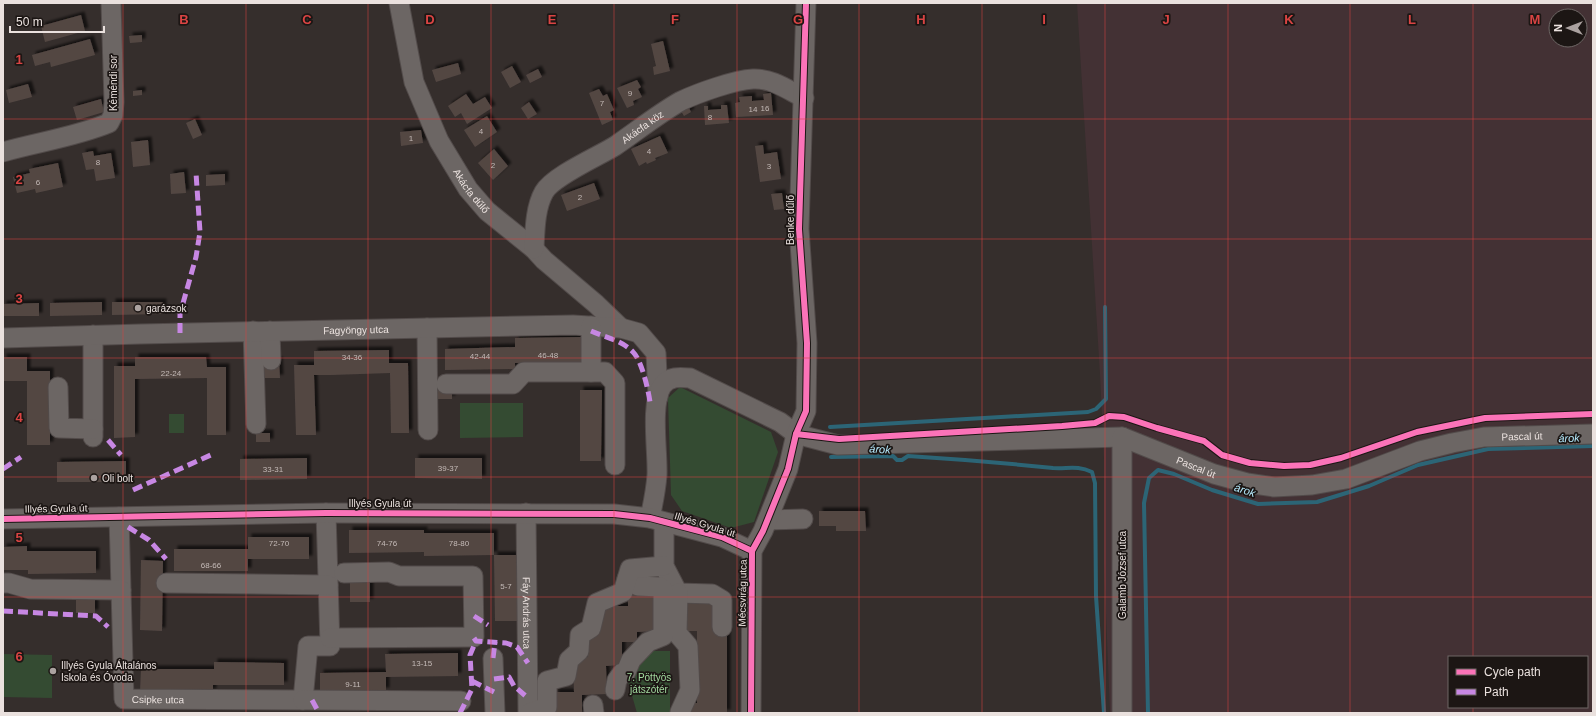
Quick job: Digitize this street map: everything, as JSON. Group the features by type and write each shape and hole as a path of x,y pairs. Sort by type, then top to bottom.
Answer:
{"street":[{"name":"Kéméndi sor","path":"3,152 29,144 92,130 109,123 113,115 114,102 111,3"},
{"name":"Akácfa dűlő","path":"399,3 414,82 439,141 468,189 487,211 534,248 544,260 596,304 621,328"},
{"name":"Benke dűlő","path":"796,434 806,411 807,343 798,229 804,98 806,3"},
{"name":"Akácfa köz","path":"534,248 535,226 539,205 544,192 548,187 568,172 614,146 680,102 703,92 753,79 770,81 804,98"},
{"name":"Fagyöngy utca","path":"3,338 573,325 621,328 639,333 656,353 690,378 780,422 796,434"},
{"path":"591,326 591,372"},
{"path":"427,328 428,430"},
{"path":"262,331 271,360"},
{"path":"256,424 262,331"},
{"path":"58,387 59,428 93,433 93,335"},
{"path":"656,353 658,397"},
{"path":"446,384 513,384 524,372 605,372 614,383 615,465"},
{"path":"680,712 690,690 688,646 677,633 678,593 664,566 654,500 657,475 656,409 662,386 668,380 679,377 690,378"},
{"name":"Pascal út","path":"796,434 838,445 1122,437 1214,474 1247,483 1274,487 1312,485 1346,479 1420,451 1484,437 1593,434"},
{"name":"Mécsvirág utca","path":"751,713 752,551 768,520 788,468 796,434"},
{"name":"Galamb József utca","path":"1122,437 1122,713"},
{"path":"303,700 308,646 330,646 326,513"},
{"name":"Illyés Gyula út","path":"3,519 326,513 614,514 657,520 722,537 752,551"},
{"name":"Fáy András utca","path":"526,513 529,713 547,707 548,681 566,676 569,660 579,651 580,635 591,628 597,603 623,592 630,569 664,566"},
{"name":"Csipke utca","path":"119,517 124,706 217,706 303,700 461,701"},
{"path":"768,520 803,520"},
{"path":"330,638 474,637 474,576 399,576 389,572 344,573"},
{"path":"614,690 617,680 622,673 626,672 631,660 648,642 663,636 663,590 660,587 638,586 627,579"},
{"path":"3,583 9,582 30,589 121,590"},
{"path":"166,583 328,585"},
{"path":"235,593 272,593 278,584"},
{"name":"Mécsvirág utca","path":"678,593 712,594 722,600 722,627"},
{"path":"493,658 495,713"}],"shaded area":[{"path":"1077,3 1593,3 1593,713 1110,713 1104,564 1104,459 1100,374"}],"green space":[{"path":"680,387 771,432 778,452 754,522 731,528 682,511 671,495 668,398"},
{"path":"460,403 523,403 523,437 460,438"},
{"path":"169,414 184,414 184,433 169,433"},
{"name":"7. Pöttyös játszótér","path":"647,651 670,651 670,713 637,713 627,678"},
{"path":"3,654 52,655 52,698 3,697"}],"building":[{"path":"81,15 85,31 45,42 41,26"},
{"path":"142,35 142,42 130,43 129,36"},
{"path":"90,39 95,55 51,67 50,62 35,66 32,55"},
{"path":"663,41 670,71 654,75 653,67 656,66 651,44"},
{"path":"458,63 461,74 436,82 432,70"},
{"path":"512,66 521,82 510,88 501,72"},
{"path":"538,69 542,77 530,83 526,75"},
{"path":"637,80 641,87 638,89 642,97 633,101 634,105 627,108 617,88"},
{"path":"28,84 32,97 9,103 6,90"},
{"path":"599,89 603,96 607,94 614,110 610,112 613,120 602,125 589,93"},
{"path":"142,90 142,95 133,96 133,91"},
{"path":"771,93 773,115 736,117 735,103 740,102 739,97 752,96 752,101 764,100 763,94"},
{"path":"466,94 473,104 485,97 492,108 467,124 461,113 455,117 448,106"},
{"path":"101,99 104,112 77,120 73,107"},
{"path":"529,102 537,114 528,119 521,108"},
{"path":"686,102 691,112 684,116 678,106"},
{"path":"721,105 727,105 729,123 705,125 704,106 708,106 708,110 721,109"},
{"path":"487,116 497,132 475,147 464,130"},
{"path":"195,119 202,135 193,139 186,123"},
{"path":"421,130 423,143 401,146 400,132"},
{"path":"660,136 668,153 655,158 656,160 647,164 646,162 639,166 631,149"},
{"path":"148,140 150,165 133,167 131,142"},
{"path":"763,145 764,154 777,152 781,179 760,182 755,146"},
{"path":"494,149 508,166 493,180 478,163"},
{"path":"93,151 94,156 111,153 115,178 96,181 94,169 86,170 82,153"},
{"path":"58,163 63,187 36,193 35,189 17,193 13,177 30,173 29,169"},
{"path":"184,172 186,193 171,194 170,174"},
{"path":"225,174 225,185 206,186 206,175"},
{"path":"594,183 600,199 567,211 561,195"},
{"path":"782,193 784,209 774,210 771,194"},
{"path":"102,302 102,315 50,316 50,303"},
{"name":"garázsok","path":"112,302 163,302 163,314 112,315"},
{"path":"39,303 39,316 3,316 3,304"},
{"path":"581,337 581,362 515,363 515,369 445,370 445,349 515,347 515,338"},
{"path":"389,350 389,363 408,363 409,433 391,433 390,373 314,375 316,435 296,435 294,365 314,365 314,351"},
{"path":"3,357 27,357 27,371 50,371 50,445 27,445 27,381 3,381"},
{"path":"135,357 206,357 207,367 226,367 226,435 207,435 207,378 135,379 135,437 114,438 114,366 135,366"},
{"path":"279,360 280,378 263,378 262,361"},
{"path":"452,390 452,399 438,399 438,391"},
{"path":"580,390 602,390 601,461 580,461"},
{"path":"256,433 270,433 270,442 256,442"},
{"path":"307,458 307,479 240,480 240,459"},
{"path":"415,458 482,458 482,479 415,478"},
{"path":"126,461 126,482 57,482 57,462"},
{"path":"819,511 865,511 866,531 836,531 836,526 819,526"},
{"path":"349,530 424,530 424,533 494,533 494,555 424,556 424,552 349,553"},
{"path":"248,537 309,537 309,559 248,559 248,571 174,571 174,549 248,549"},
{"path":"27,546 27,551 96,551 96,573 28,574 28,570 3,570 3,547"},
{"path":"494,555 517,555 517,621 495,621"},
{"path":"141,560 163,561 162,631 140,630"},
{"path":"350,582 370,582 370,602 350,602"},
{"path":"628,591 659,591 659,631 637,632 637,642 622,642 622,665 606,666 607,694 582,695 582,713 555,713 555,692 574,692 573,658 588,657 588,634 599,634 598,606 628,606"},
{"path":"76,597 95,597 95,613 76,613"},
{"path":"682,601 713,601 713,632 727,632 727,713 691,713 691,703 697,703 697,631 682,631"},
{"path":"458,653 458,676 386,677 386,691 320,692 320,673 386,672 385,654"},
{"path":"214,662 284,663 284,685 213,685 213,692 140,692 141,669 214,669"}],"waterway":[{"path":"830,427 1088,412 1096,409 1106,399 1105,307"},
{"name":"árok","path":"1148,713 1144,503 1149,478 1158,470 1174,474 1212,490 1258,504 1317,502 1369,486 1418,465 1488,449 1593,446"},
{"name":"árok","path":"831,457 893,456 897,460 902,460 908,456 1053,468 1077,468 1092,472 1095,483 1096,596 1104,713"}],"marked path":[{"path":"180,333 180,314 196,257 200,232 196,173"},
{"path":"591,331 619,342 633,352 642,368 650,402"},
{"path":"108,440 121,455"},
{"path":"133,490 213,454"},
{"path":"3,469 21,457"},
{"path":"128,527 149,540 166,559"},
{"path":"3,611 96,616 108,627"},
{"path":"474,616 488,625"},
{"path":"474,638 476,641 506,643 517,647 528,663"},
{"path":"460,713 472,689 470,655 476,641"},
{"path":"493,658 495,642"},
{"path":"494,679 509,677 514,686 528,698"},
{"path":"472,681 494,692"},
{"path":"312,700 319,713"}],"cycle path":[{"path":"751,713 752,551 763,531 788,469 796,434 806,411 807,343 799,229 806,3"},
{"path":"796,434 839,439 1062,426 1095,423 1109,416 1124,417 1204,441 1222,455 1250,463 1284,466 1310,465 1341,458 1417,432 1485,418 1593,414"},
{"path":"3,519 326,513 614,514 650,518 722,537 752,551"}],"place":[{"name":"garázsok","path":"138,308"},
{"name":"Oli bolt","path":"94,478"},
{"name":"Illyés Gyula Általános Iskola és Óvoda","path":"53,671"}]}
